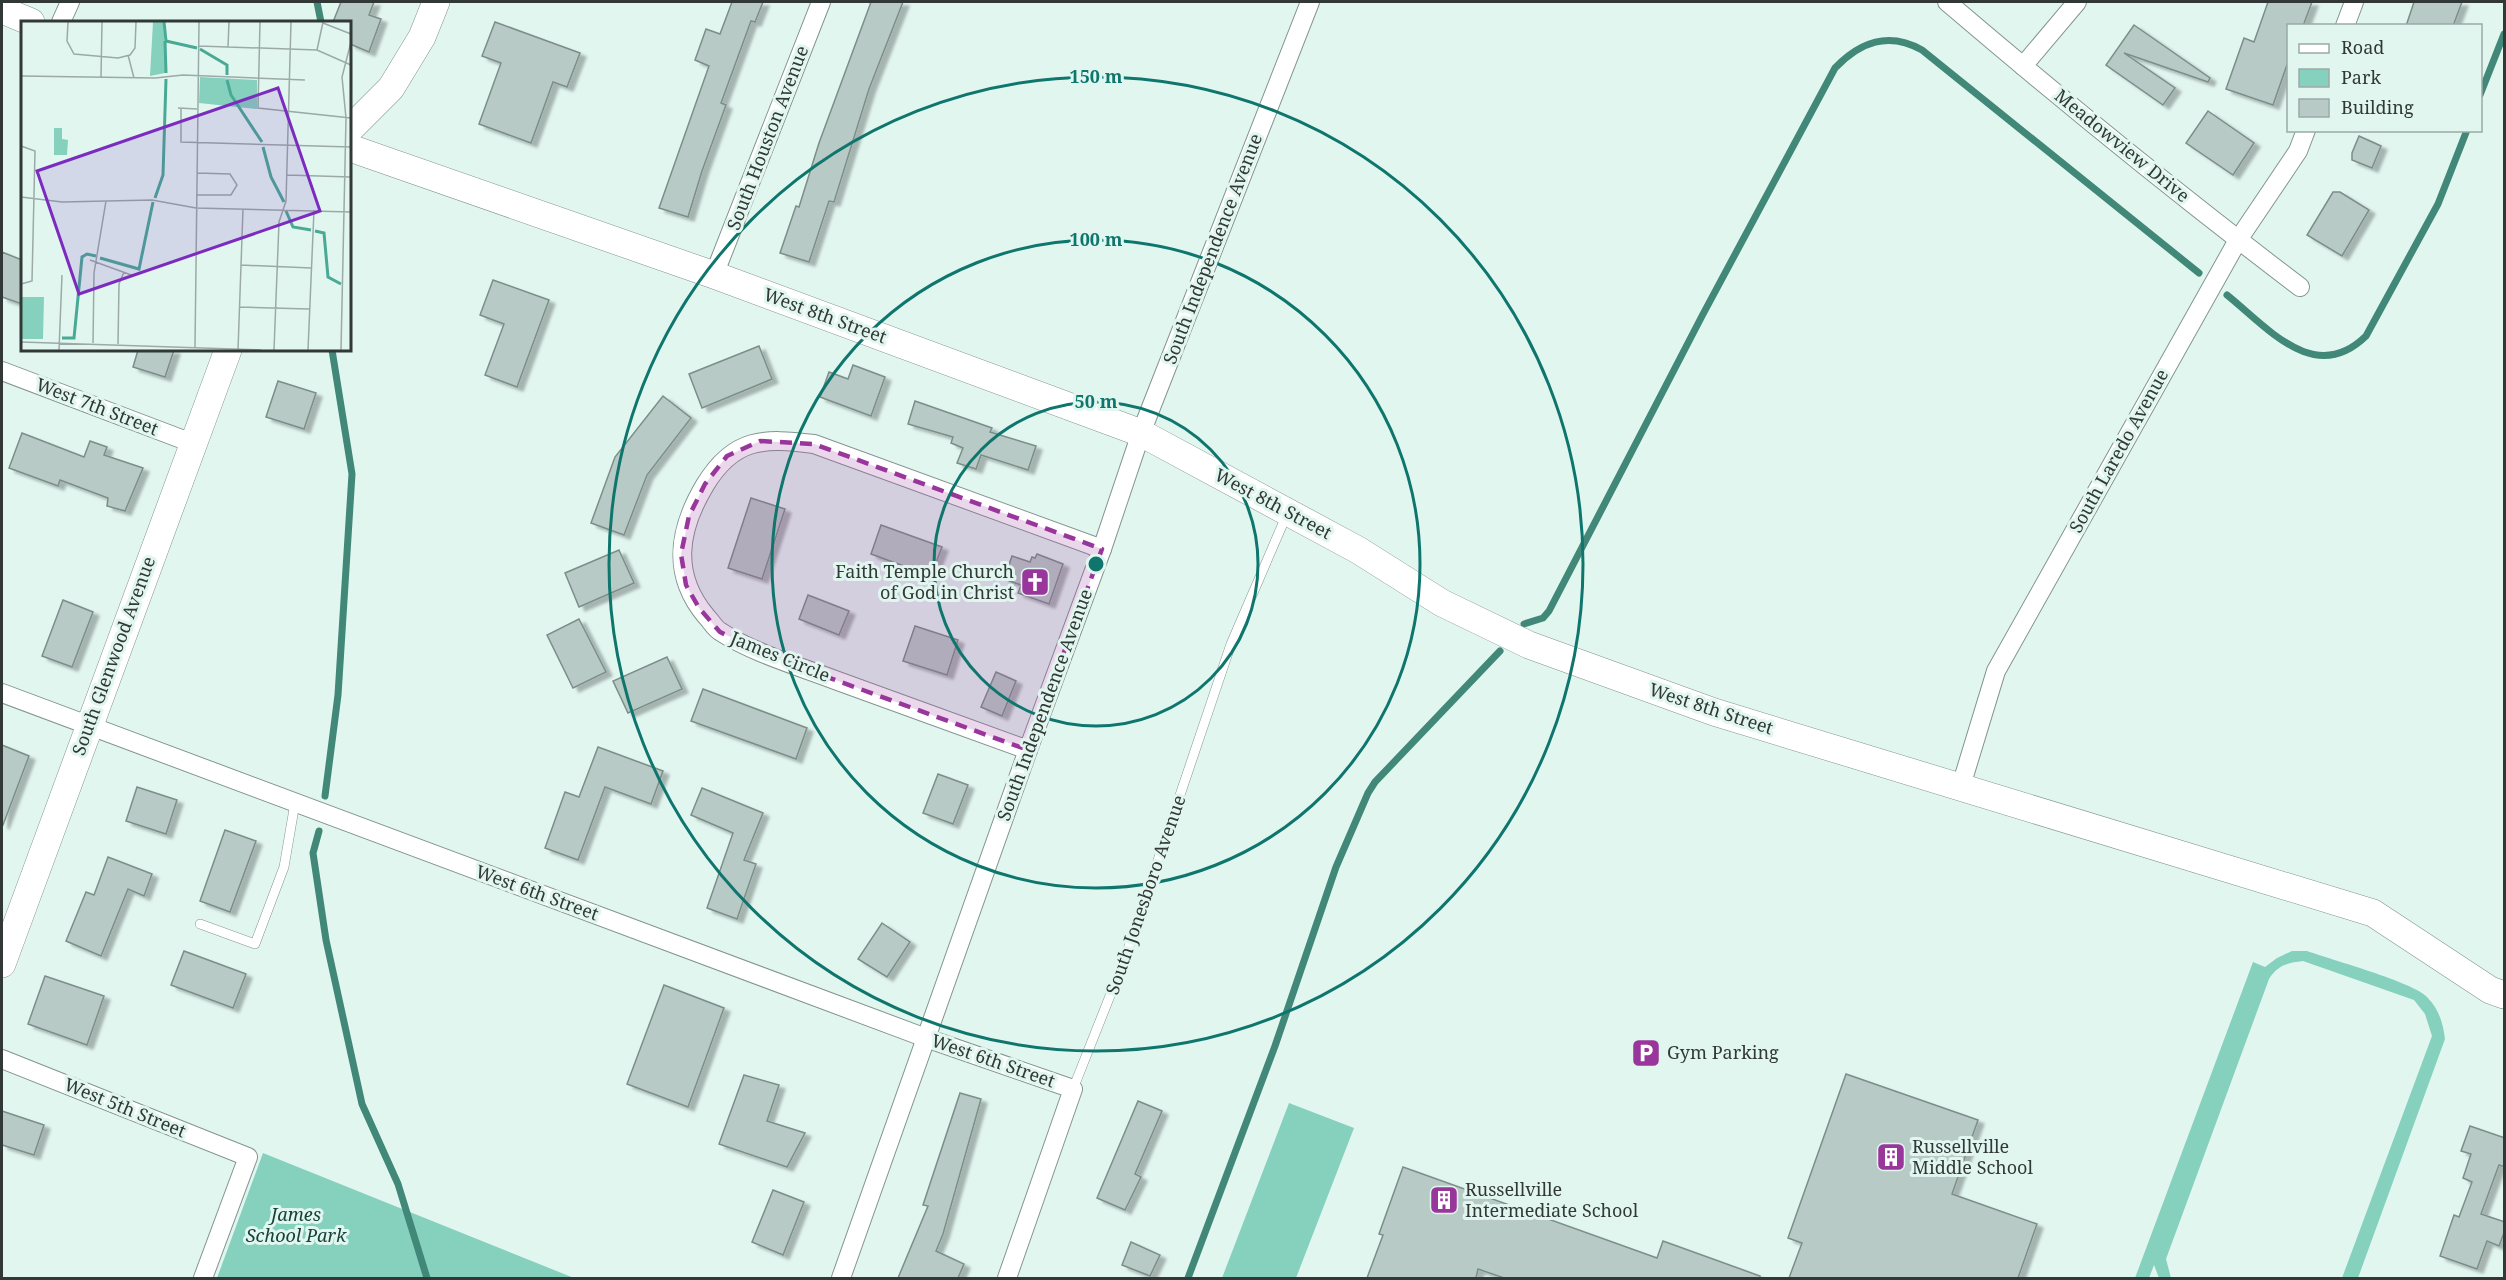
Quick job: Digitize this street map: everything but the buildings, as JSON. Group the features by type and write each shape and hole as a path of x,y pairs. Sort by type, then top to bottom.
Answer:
{"street":[{"path":"61,21 70,2"},
{"path":"351,128 391,88 422,37 436,2"},
{"name":"South Houston Avenue","path":"714,275 821,2"},
{"name":"South Independence Avenue","path":"841,1278 1028,750 1102,549 1141,433 1310,2"},
{"name":"Meadowview Drive","path":"1947,2 2238,240 2300,287"},
{"path":"2023,66 2077,2"},
{"path":"2346,24 2354,2"},
{"path":"2,10 29,21"},
{"name":"South Laredo Avenue","path":"1961,786 1995,671 2238,240 2298,151 2305,132"},
{"name":"West 8th Street","path":"351,148 714,275 1141,433 1358,550 1442,603 1529,645 1714,712 2373,913 2490,990 2505,995"},
{"name":"South Glenwood Avenue","path":"2,964 228,351"},
{"name":"West 7th Street","path":"2,371 192,443"},
{"name":"James Circle","path":"1028,750 772,657 720,632 699,608 686,585 681,554 689,516 705,484 727,456 760,441 783,440 814,444 1102,549"},
{"name":"West 6th Street","path":"2,693 926,1038 1073,1089"},
{"name":"West 5th Street","path":"2,1059 248,1157 203,1278"},
{"name":"South Jonesboro Avenue","path":"1007,1278 1073,1089"}],"lane":[{"name":"South Jonesboro Avenue","path":"1073,1089 1108,1004 1146,898 1231,644 1288,512"},
{"path":"200,924 255,944 284,867 295,803"}],"highlighted area":[{"path":"760,441 814,444 1102,549 1028,750 772,657 720,632 699,608 686,585 681,554 689,516 705,484 727,456"}],"green space":[{"path":"2292,951 2307,951 2389,978 2419,991 2435,1006 2443,1027 2445,1039 2358,1278 2342,1278 2432,1036 2425,1014 2414,1000 2303,961 2283,966 2269,979 2166,1259 2171,1278 2159,1278 2154,1265 2149,1278 2135,1278 2253,962 2265,967"},
{"path":"1289,1103 1354,1128 1296,1278 1222,1278"},
{"name":"James School Park","path":"263,1153 574,1278 217,1278"}],"waterway":[{"path":"317,2 321,21"},
{"path":"2482,90 2504,34"},
{"path":"1524,624 1543,618 1549,611 1702,316 1835,68 1865,46 1886,40 1910,44 1922,50 2199,273"},
{"path":"2227,295 2276,336 2293,347 2310,354 2329,355 2347,350 2366,336 2438,204 2466,132"},
{"path":"325,796 338,695 352,474 332,351"},
{"path":"1188,1278 1275,1046 1336,867 1368,793 1375,782 1500,651"},
{"path":"319,831 313,853 326,940 362,1104 398,1184 427,1278"}],"place":[{"name":"Faith Temple Church of God in Christ","path":"1035,582"},
{"name":"Gym Parking","path":"1646,1053"},
{"name":"Russellville Middle School","path":"1891,1157"},
{"name":"Russellville Intermediate School","path":"1444,1200"}]}
